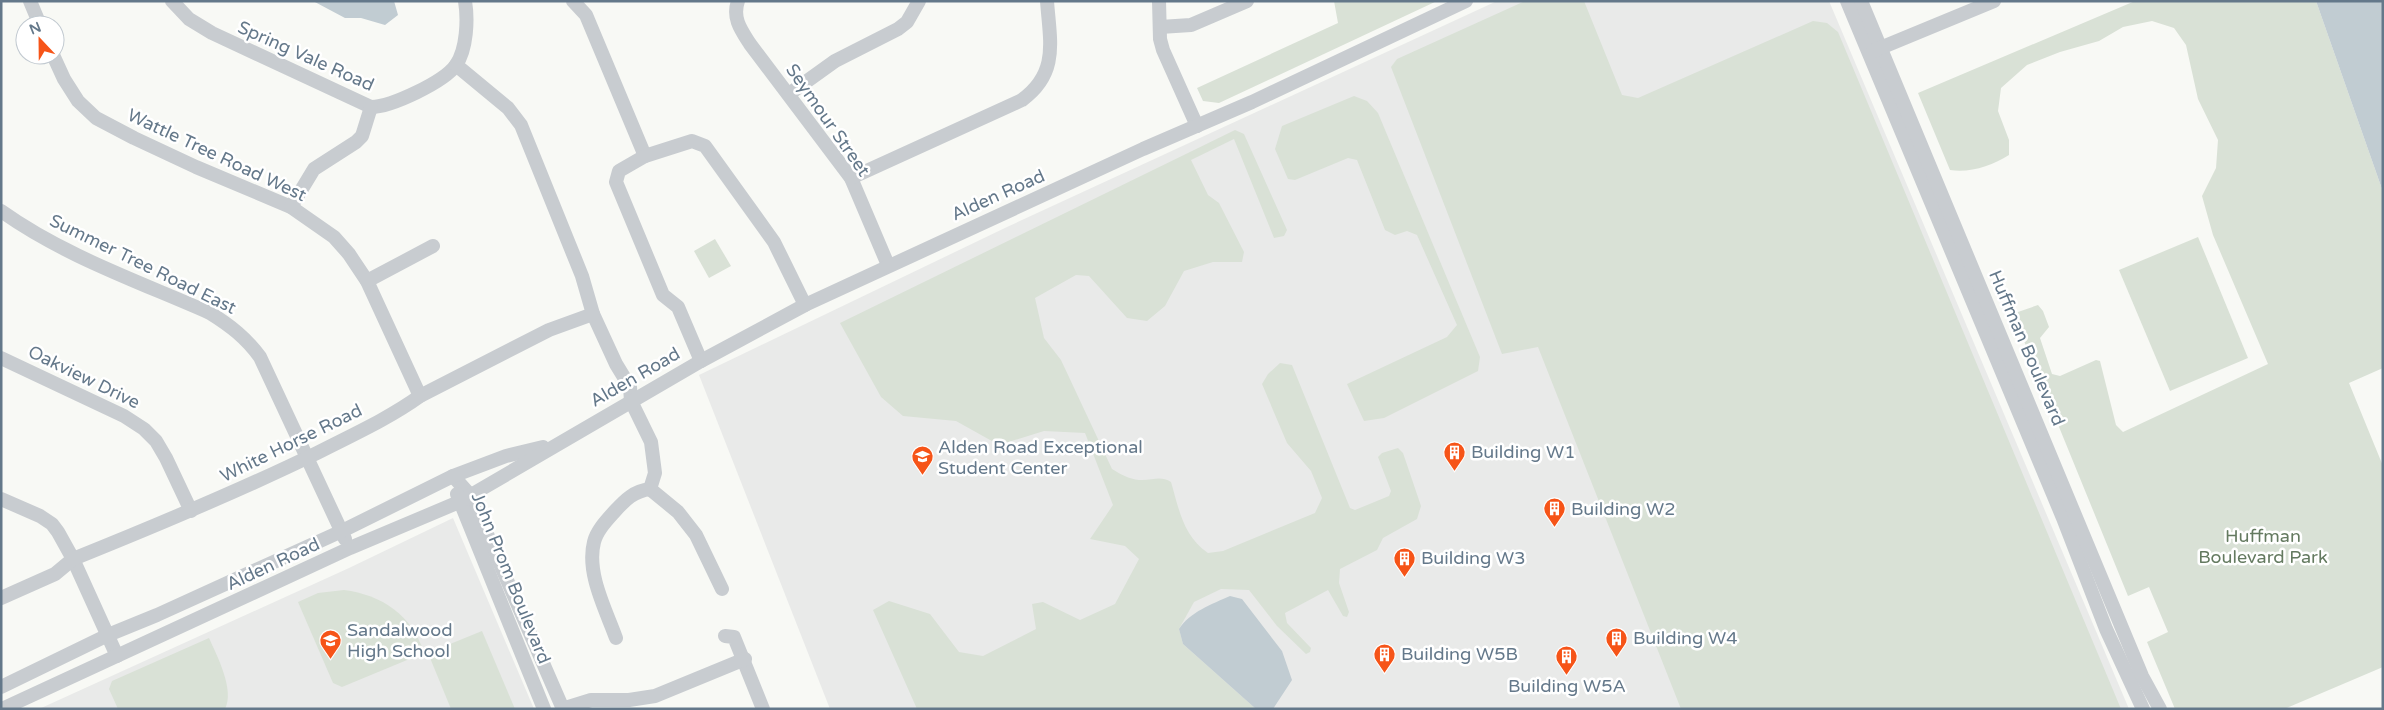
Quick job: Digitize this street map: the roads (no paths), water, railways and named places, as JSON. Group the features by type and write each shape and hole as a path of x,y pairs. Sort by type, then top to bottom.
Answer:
{"street":[{"path":"30,1 36,15"},
{"name":"Spring Vale Road","path":"172,1 189,19 212,33 371,107 384,106 410,95 443,76 456,65"},
{"path":"465,1 465,36 456,65 508,108 521,125 582,276 593,314 616,364 630,387 631,401 651,442 655,473 650,490"},
{"path":"572,1 586,15 645,156"},
{"name":"Seymour Street","path":"738,1 736,15 738,24 750,44 789,94 811,128 851,178 888,265"},
{"path":"789,94 835,61 898,29 907,22 918,1"},
{"path":"851,178 1022,100 1043,81 1051,54 1047,1"},
{"path":"1159,1 1163,50 1197,126"},
{"path":"1160,27 1191,25 1247,1"},
{"name":"Alden Road","path":"2,709 350,548 464,499 700,361 805,304 1197,126 1466,1"},
{"name":"Huffman Boulevard","path":"1847,1 1875,50 2142,676 2160,709"},
{"name":"Huffman Boulevard","path":"1861,1 1875,50 2106,629 2143,709"},
{"path":"1875,50 1994,1"},
{"name":"Wattle Tree Road West","path":"58,65 78,102 96,118 196,167 291,207 334,237 349,254 367,281 420,396"},
{"path":"291,207 314,169 356,142 362,136 371,107"},
{"path":"700,361 678,307 663,295 616,182 619,171 645,156 692,140 705,146 774,242 805,304"},
{"name":"Summer Tree Road East","path":"1,212 21,226 73,252 210,313 230,325 246,339 260,357 350,548"},
{"path":"367,281 433,246"},
{"name":"White Horse Road","path":"1,598 55,574 73,559 191,511 308,457 403,408 420,396 549,330 593,314"},
{"name":"Oakview Drive","path":"1,358 124,416 144,429 156,441 166,458 191,511"},
{"name":"Alden Road","path":"1,686 108,635 157,616 342,531 453,476 506,456 556,444"},
{"name":"John Prom Boulevard","path":"453,476 562,709"},
{"path":"650,490 678,512 696,535 722,589"},
{"path":"616,638 593,566 594,542 602,526 632,494 650,490"},
{"path":"1,499 40,516 52,524 73,559 117,656"},
{"name":"John Prom Boulevard","path":"464,499 544,709"},
{"path":"725,636 734,637 745,659 763,709"},
{"path":"562,709 591,700 629,700 655,696 745,659"}],"place":[{"name":"Building W1","path":"1455,471"},
{"name":"Alden Road Exceptional Student Center","path":"922,476"},
{"name":"Building W2","path":"1555,528"},
{"name":"Building W3","path":"1405,577"},
{"name":"Building W4","path":"1617,657"},
{"name":"Sandalwood High School","path":"331,659"},
{"name":"Building W5B","path":"1385,673"},
{"name":"Building W5A","path":"1567,675"}],"park label":[{"name":"Huffman Boulevard Park","path":"2263,546"}]}
